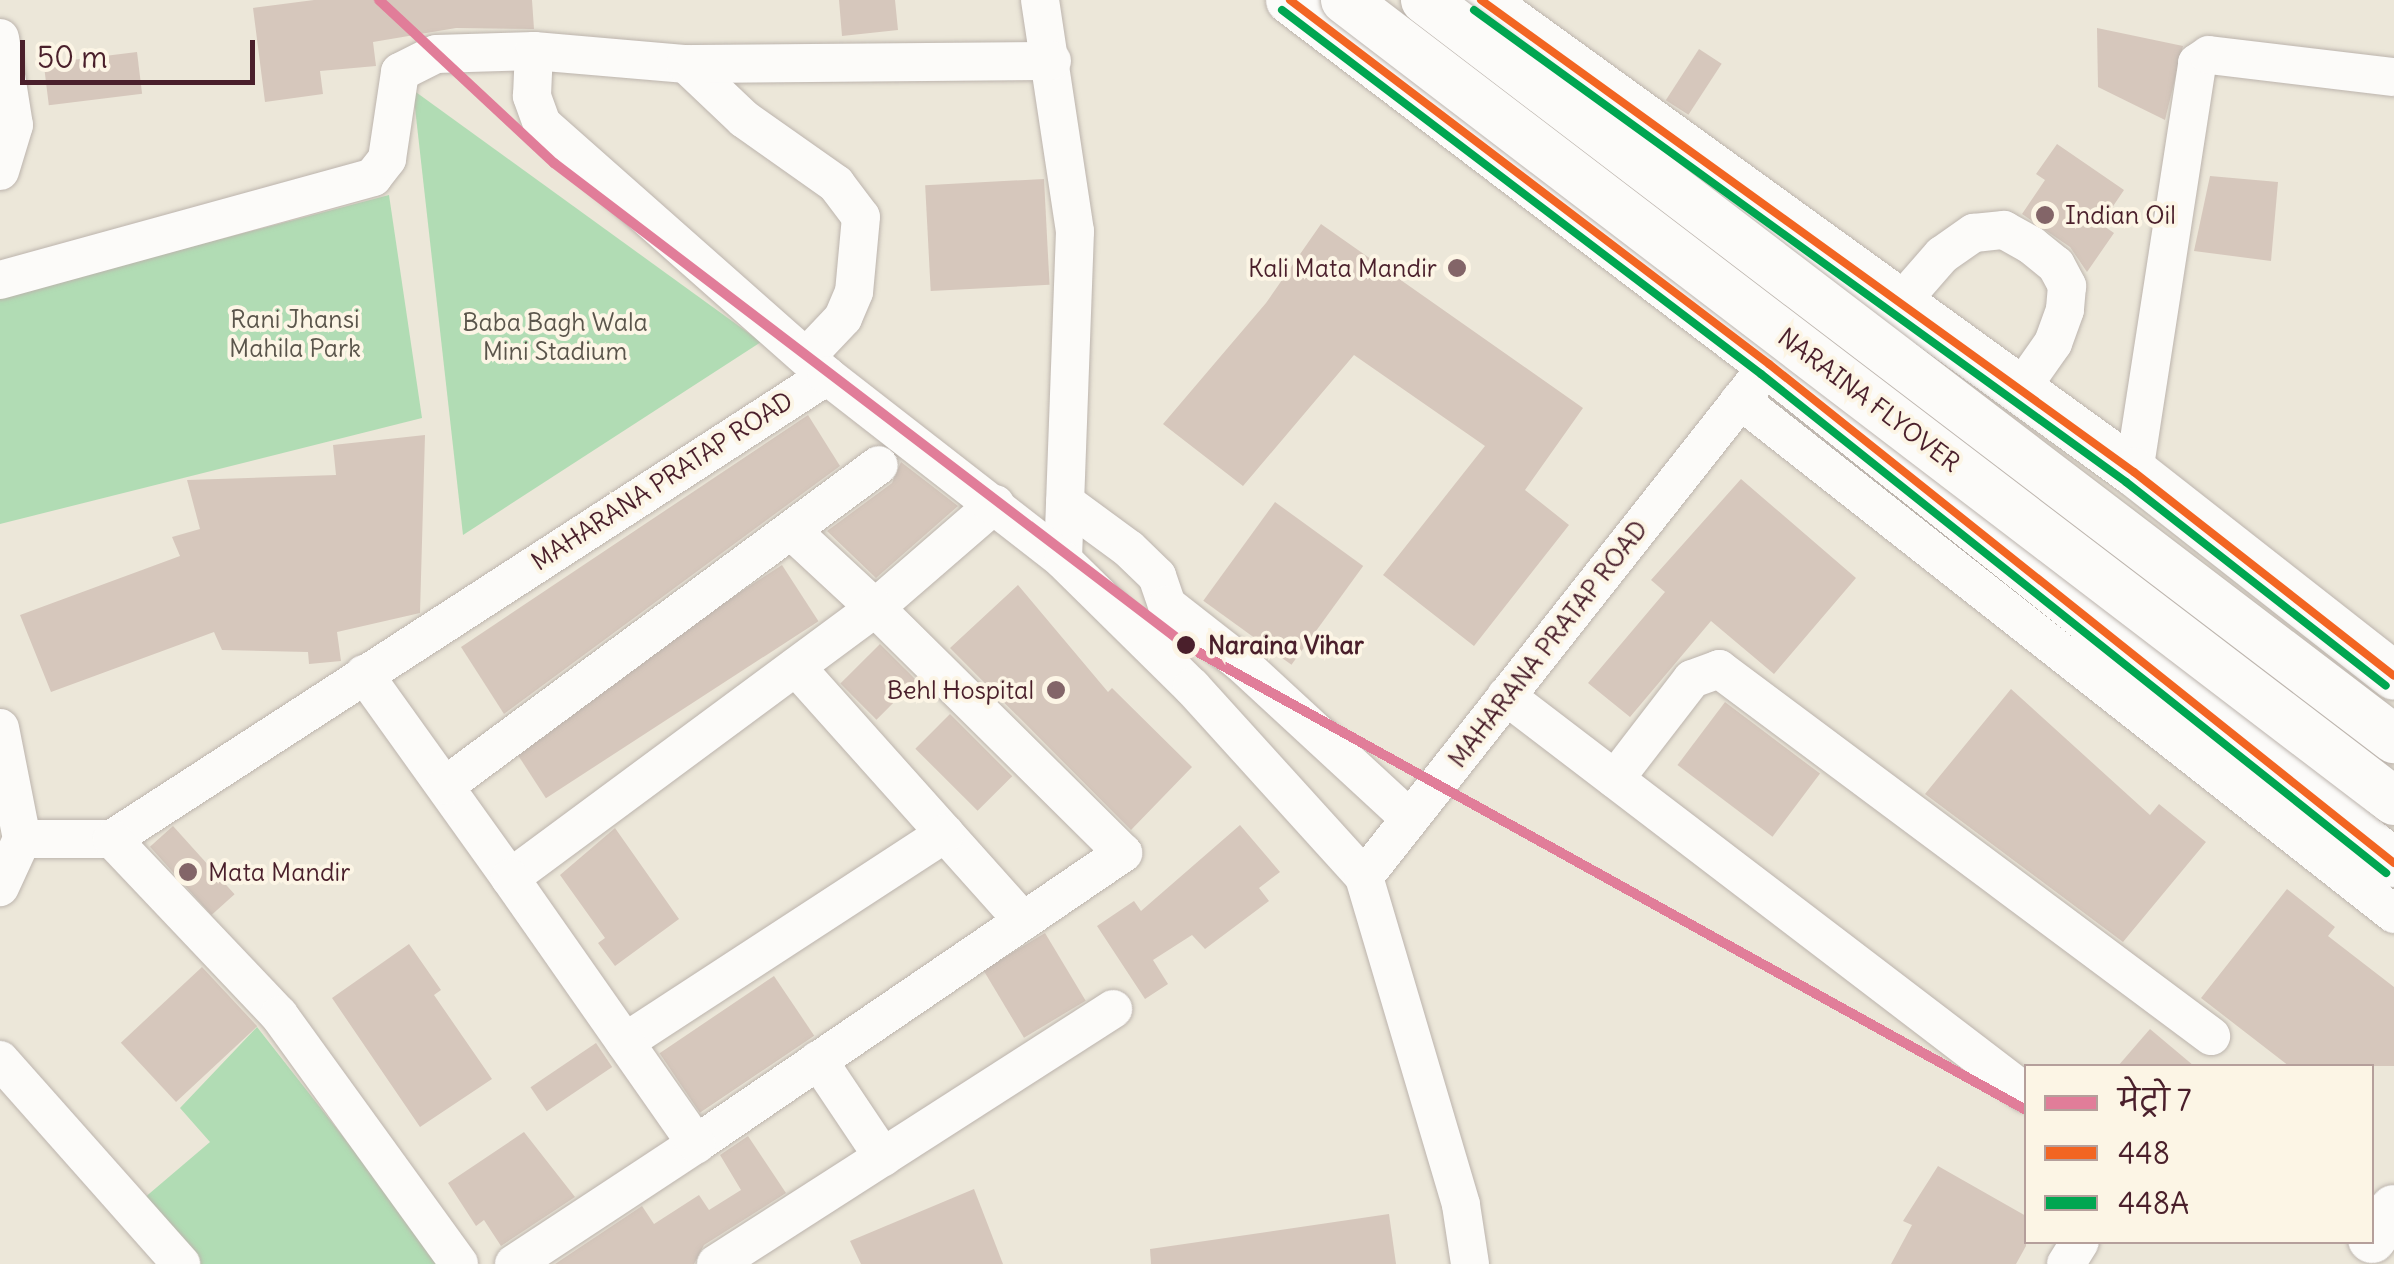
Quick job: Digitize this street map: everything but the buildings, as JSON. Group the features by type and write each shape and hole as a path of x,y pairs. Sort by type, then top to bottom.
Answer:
{"main road":[{"path":"1290,0 1438,113 1754,382 2394,863"},
{"name":"NARAINA FLYOVER","path":"1344,0 2394,800"},
{"name":"NARAINA FLYOVER","path":"1425,0 2394,739"},
{"path":"1438,113 1484,54 1491,8 2134,472 2394,676"},
{"path":"2374,1235 2394,1209"}],"street":[{"path":"1040,0 1075,231 1063,560"},
{"path":"0,38 14,106 12,143 0,171"},
{"path":"0,280 373,177 387,160 400,72 436,54 534,51 686,64 1052,61"},
{"path":"534,51 532,96 542,124 817,366 1063,560 1192,687 1364,877 1462,1205 1470,1264"},
{"path":"2134,472 2197,63 2209,55 2394,76"},
{"name":"MAHARANA PRATAP ROAD","path":"112,839 364,674 817,366 854,292 861,216 836,184 744,119 686,64"},
{"path":"1900,303 1942,255 1974,233 2004,230 2031,244 2056,265 2067,286 2065,310 2053,343 2020,390"},
{"path":"1754,382 2394,914"},
{"name":"MAHARANA PRATAP ROAD","path":"1364,877 1754,382"},
{"path":"446,786 794,533 878,464"},
{"path":"1065,502 1129,549 1156,576 1168,605 1240,662 1410,818"},
{"path":"510,878 876,608 996,504"},
{"path":"514,1264 1123,853 876,608 794,533"},
{"path":"796,667 1023,920"},
{"path":"1615,779 1692,679 1719,670 2211,1036"},
{"path":"364,674 696,1144"},
{"path":"1506,696 2024,1091"},
{"path":"0,728 22,839 0,887"},
{"path":"625,1042 945,834"},
{"path":"22,839 112,839 279,1015 459,1264"},
{"path":"716,1264 1113,1009"},
{"path":"0,1060 181,1264"},
{"path":"818,1060 882,1157"}],"green space":[{"name":"Baba Bagh Wala Mini Stadium","path":"413,90 761,342 463,535"},
{"name":"Rani Jhansi Mahila Park","path":"389,195 422,418 0,524 0,297"},
{"path":"257,1027 443,1264 166,1264 123,1216 210,1142 180,1108"}],"metro line":[{"name":"7","path":"379,0 554,163 1187,646 2024,1109"}],"transit line":[{"name":"448","path":"1290,0 1769,364 2394,863"},
{"name":"448","path":"1481,0 2134,472 2394,676"},
{"name":"448A","path":"1282,10 1761,374 2386,873"},
{"name":"448A","path":"1474,10 2126,482 2386,686"}],"place":[{"name":"Indian Oil","path":"2045,215"},
{"name":"Kali Mata Mandir","path":"1457,268"},
{"name":"Naraina Vihar","path":"1186,645"},
{"name":"Behl Hospital","path":"1056,690"},
{"name":"Mata Mandir","path":"188,872"}]}
